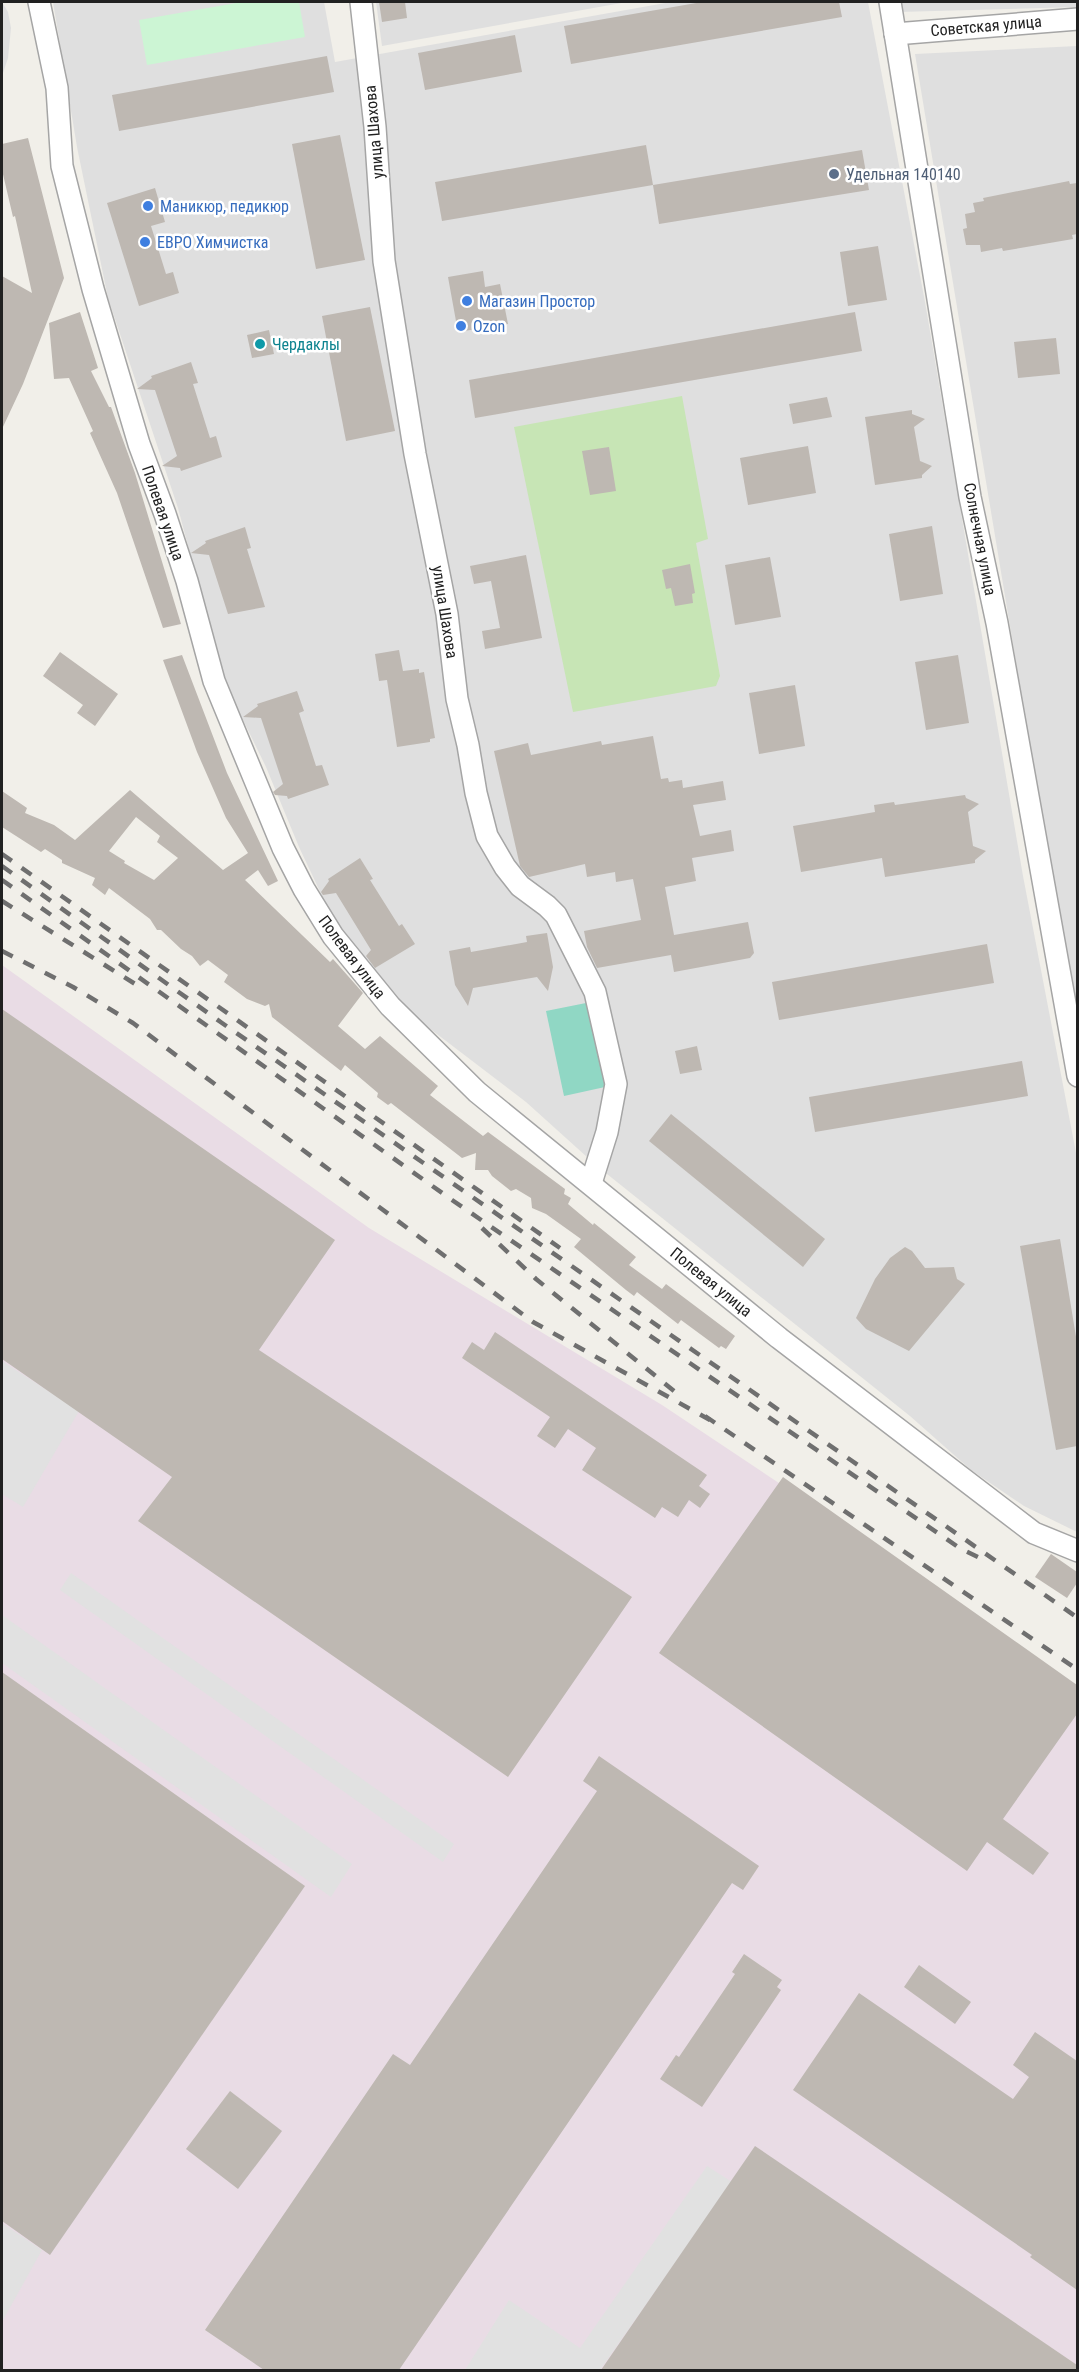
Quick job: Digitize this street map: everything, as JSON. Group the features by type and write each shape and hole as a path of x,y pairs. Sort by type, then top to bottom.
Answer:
{"street":[{"name":"Полевая улица","path":"39,2 57,88 62,166 93,289 139,444 187,581 214,681 283,848 304,889 333,936 390,1006 477,1092 779,1338 1034,1533 1077,1551"},
{"name":"улица Шахова","path":"361,2 375,127 384,261 415,454 447,614 457,699 476,793 487,836 520,886 556,915 595,992 616,1084 607,1132 591,1183"},
{"name":"Солнечная улица","path":"890,2 970,497 997,623 1077,1076"},
{"name":"Советская улица","path":"895,34 1077,19"}],"shaded area":[{"path":"2,2 8,12 11,28 8,58 2,76"},
{"path":"53,2 324,2 335,62 671,2 868,2 925,302 1023,876 1077,1158 1077,1532 1024,1506 971,1470 910,1416 597,1166 526,1102 429,1028 375,977 332,917 299,847 266,767 224,681 178,508 108,298 77,147"},
{"path":"376,2 627,2 382,46"},
{"path":"896,2 1077,2 1078,7 898,12"},
{"path":"1077,46 1077,1059 1053,885 915,54"},
{"path":"2,965 369,1228 662,1405 794,1493 1077,1690 1077,2370 2,2370"},
{"path":"2,1361 79,1411 23,1507 2,1494"},
{"path":"71,1573 454,1844 443,1862 60,1590"},
{"path":"2,1615 352,1864 331,1897 2,1663"},
{"path":"707,2166 732,2182 600,2370 465,2370 509,2300 580,2348"},
{"path":"2,2223 42,2250 2,2322"}],"green space":[{"path":"242,2 299,2 305,37 147,65 139,20"},
{"path":"682,396 708,539 696,543 720,676 716,686 573,712 514,427"},
{"path":"586,1003 605,1087 564,1096 546,1011"}],"building":[{"path":"379,2 405,2 407,18 382,22"},
{"path":"702,2 839,2 842,17 571,64 564,26"},
{"path":"515,35 522,72 425,90 418,53"},
{"path":"327,56 334,92 119,131 112,95"},
{"path":"340,135 365,260 316,269 292,144"},
{"path":"28,138 64,278 23,384 2,429 2,276 32,293 2,170 2,144"},
{"path":"646,145 653,185 442,221 435,182"},
{"path":"862,150 869,190 659,224 653,185"},
{"path":"1069,181 1070,184 1077,183 1077,234 1072,235 1073,239 1003,251 1002,248 981,252 980,245 966,245 963,229 967,228 965,214 975,212 973,203 984,201 983,198"},
{"path":"155,188 165,222 151,226 166,274 173,272 179,293 139,306 107,203"},
{"path":"878,246 887,300 848,306 840,252"},
{"path":"483,271 485,287 500,284 508,324 458,332 448,277"},
{"path":"370,307 395,431 346,441 322,316"},
{"path":"80,312 98,368 91,371 111,407 135,473 181,624 163,628 117,493 90,433 93,431 69,378 54,379 49,323"},
{"path":"855,312 862,351 475,418 469,380"},
{"name":"Чердаклы","path":"269,330 274,354 252,358 247,335"},
{"path":"1056,338 1060,374 1018,378 1014,342"},
{"path":"191,362 198,383 193,384 210,438 216,436 222,457 181,471 180,468 162,466 177,456 155,390 137,389 152,378 151,376"},
{"path":"827,397 832,417 793,424 789,404"},
{"path":"912,410 912,414 925,419 914,427 920,461 932,466 922,475 922,478 875,485 865,417"},
{"path":"808,446 816,493 748,505 740,458"},
{"path":"609,447 616,491 590,495 582,451"},
{"path":"932,526 943,594 900,601 889,534"},
{"path":"245,527 251,548 247,549 265,607 228,614 209,555 191,553 206,543 205,541"},
{"path":"526,555 542,638 485,649 482,631 500,628 491,581 474,584 470,566"},
{"path":"770,557 781,617 735,625 725,565"},
{"path":"690,564 695,593 692,594 693,603 675,606 671,588 666,589 662,570"},
{"path":"399,650 403,671 419,669 419,673 424,672 435,738 430,739 430,742 397,747 387,680 379,681 375,654"},
{"path":"60,652 118,694 95,726 77,713 83,705 43,676"},
{"path":"182,655 227,773 278,881 268,886 258,870 245,880 330,962 333,959 363,993 338,1026 365,1049 380,1036 438,1086 430,1095 483,1136 488,1132 565,1189 564,1194 571,1198 568,1204 636,1257 629,1265 662,1289 666,1284 735,1336 726,1349 721,1346 719,1348 681,1320 678,1324 637,1292 634,1296 574,1247 581,1239 546,1214 532,1208 531,1198 516,1189 511,1191 488,1170 475,1170 476,1153 462,1158 391,1103 388,1105 377,1097 378,1093 345,1065 341,1071 272,1017 269,1004 265,1006 247,999 224,982 228,975 208,960 200,966 192,956 161,930 157,930 150,919 109,888 105,895 92,885 95,878 62,863 62,860 45,849 41,852 2,827 2,791 27,808 25,813 54,825 75,840 130,790 223,870 248,853 226,818 197,752 163,660","holes":["136,817 160,836 157,842 178,858 154,880 124,863 125,861 109,851"]},
{"path":"958,655 969,723 926,730 915,662"},
{"path":"795,685 805,746 759,754 749,693"},
{"path":"297,691 304,711 299,713 316,766 322,765 329,785 288,799 287,796 275,795 273,792 283,784 261,718 243,717 258,706 257,704"},
{"path":"653,736 661,779 668,778 669,782 682,780 683,788 723,781 726,800 693,805 700,836 731,830 734,851 692,858 696,881 665,887 674,935 748,922 754,953 750,958 674,972 671,955 597,968 587,947 584,931 641,920 633,879 616,882 615,872 587,877 585,864 529,877 520,866 494,751 528,743 531,755 601,741 602,745"},
{"path":"965,795 966,798 979,804 968,812 973,846 986,851 975,860 975,863 885,877 882,858 801,872 793,826 875,812 874,805 894,802 895,805"},
{"path":"360,858 373,879 370,880 399,926 402,924 415,944 375,968 366,956 371,950 336,893 323,895 321,892 329,881 328,879"},
{"path":"547,933 553,967 548,991 537,977 473,988 468,1006 455,985 449,951 470,947 471,952 527,942 526,936"},
{"path":"987,944 994,983 779,1020 772,982"},
{"path":"2,1009 335,1240 259,1350 632,1597 508,1777 138,1521 172,1477 2,1359"},
{"path":"697,1046 702,1070 680,1074 675,1051"},
{"path":"1022,1061 1028,1096 815,1132 809,1097"},
{"path":"671,1114 825,1239 803,1267 649,1141"},
{"path":"1060,1239 1077,1343 1077,1446 1056,1450 1020,1246"},
{"path":"905,1247 912,1251 925,1268 954,1267 957,1279 965,1284 909,1351 866,1329 856,1318 875,1279 890,1258"},
{"path":"495,1332 707,1475 699,1486 710,1494 700,1508 689,1500 678,1517 662,1507 655,1518 582,1470 596,1448 568,1429 555,1448 537,1436 550,1417 462,1358 472,1342 484,1350"},
{"path":"783,1477 1077,1685 1077,1714 1003,1819 1049,1853 1033,1875 987,1842 967,1871 659,1653"},
{"path":"1051,1554 1077,1572 1077,1583 1067,1598 1035,1577"},
{"path":"2,1672 305,1886 50,2255 2,2221"},
{"path":"599,1756 759,1866 743,1890 732,1883 399,2370 264,2370 205,2330 393,2054 410,2065 597,1791 583,1781"},
{"path":"744,1954 782,1980 777,1987 781,1990 702,2107 660,2079 676,2055 679,2057 735,1974 732,1972"},
{"path":"919,1965 971,2002 955,2024 904,1987"},
{"path":"859,1993 1013,2099 1029,2077 1013,2065 1035,2032 1077,2061 1077,2290 1030,2257 1032,2255 793,2090"},
{"path":"230,2091 282,2131 238,2189 186,2149"},
{"path":"755,2146 1077,2365 1077,2370 601,2370"}],"railway":[{"path":"2,854 560,1248"},
{"path":"2,866 222,1023 1078,1618"},
{"path":"2,880 452,1200 961,1549 978,1557"},
{"path":"2,901 140,987"},
{"path":"2,951 73,987 133,1023 533,1322 710,1420"},
{"path":"482,1228 536,1279 679,1395"},
{"path":"705,1416 1078,1670"}],"place":[{"name":"Удельная 140140","path":"834,174"},
{"name":"Маникюр, педикюр","path":"148,206"},
{"name":"ЕВРО Химчистка","path":"145,242"},
{"name":"Магазин Простор","path":"467,301"},
{"name":"Ozon","path":"461,326"},
{"name":"Чердаклы","path":"260,344"}]}
